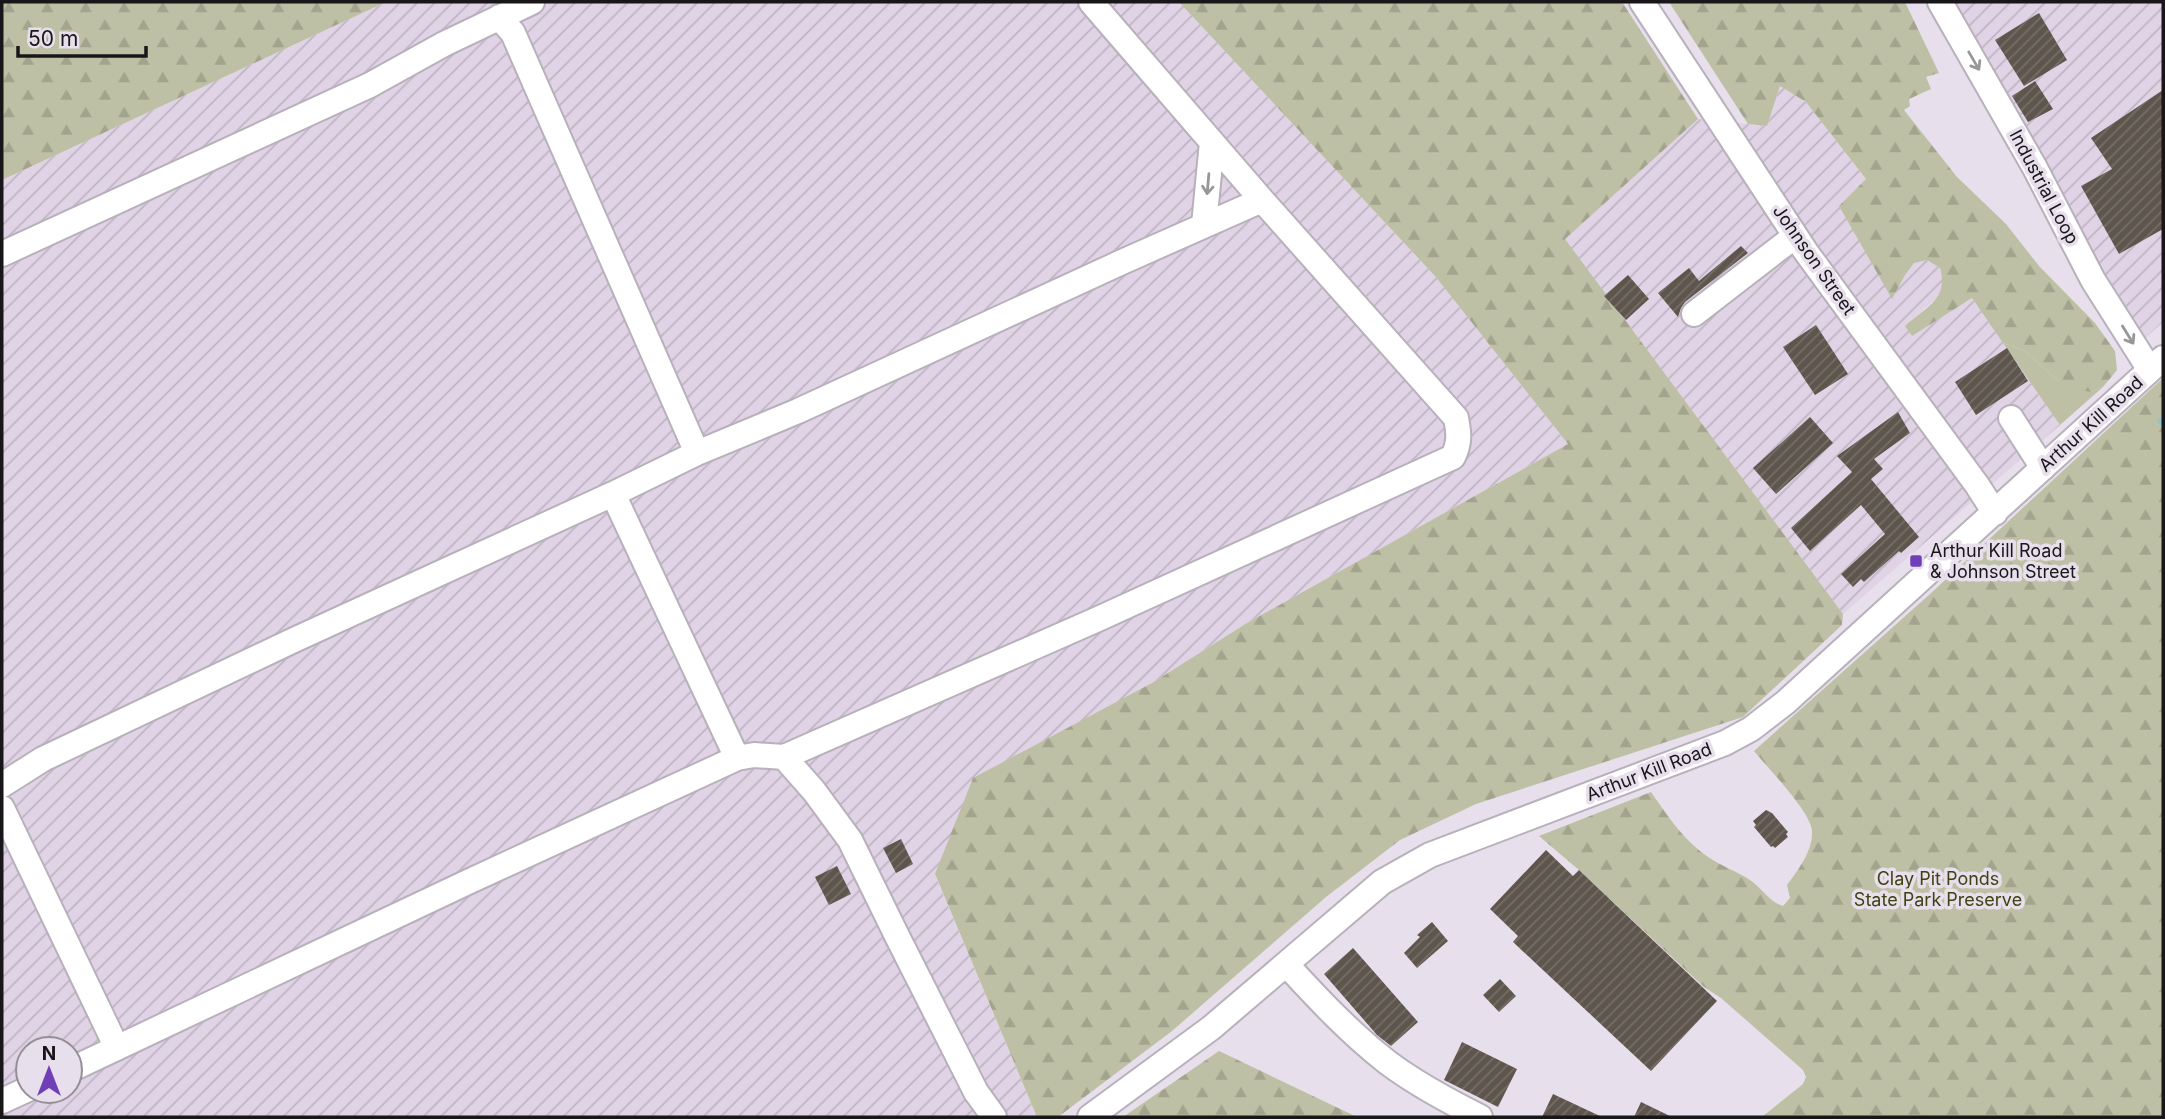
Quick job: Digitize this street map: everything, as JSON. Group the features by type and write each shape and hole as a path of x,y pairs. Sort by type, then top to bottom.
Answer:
{"street":[{"path":"2,254 370,85 444,44 532,2"},
{"path":"84,1063 737,758 754,755 784,758 1453,457 1460,433 1456,418 1091,2"},
{"name":"Johnson Street","path":"1642,2 1795,236 1995,513"},
{"name":"Industrial Loop","path":"1940,2 2035,168 2093,280 2157,364"},
{"path":"499,18 513,33 697,453"},
{"path":"1204,225 1212,142"},
{"path":"2,785 81,741 294,640 697,453 798,411 1262,200"},
{"path":"1694,314 1795,236"},
{"name":"Arthur Kill Road","path":"1090,1117 1211,1028 1382,882 1430,855 1713,747 1751,729 1786,702 2157,364"},
{"path":"2011,418 2043,468"},
{"path":"612,494 737,758"},
{"path":"784,758 814,791 850,840 976,1092 994,1117"},
{"path":"2,808 117,1048"},
{"path":"1286,964 1350,1031 1388,1063 1437,1096 1480,1117"}],"shaded area":[{"path":"386,2 1179,2 1435,276 1568,444 1247,623 1152,683 935,875 1037,1117 2,1117 2,180"},
{"path":"1928,2 2163,2 2163,322 2128,354"},
{"path":"1780,86 1806,102 1866,179 1893,298 1904,275 1914,263 1927,260 1940,268 1944,282 1940,295 1906,325 1912,336 1972,298 2060,425 1843,614 1564,239 1698,119 1767,126"}],"green space":[{"path":"2,2 386,2 2,180"},
{"path":"1179,2 1622,2 1698,119 1565,239 1843,614 1842,625 1743,717 1476,804 1400,840 1326,897 1172,1031 1058,1117 1037,1117 935,874 973,778 1152,683 1247,623 1568,444 1435,276"},
{"path":"1669,2 1905,2 1939,73 1926,77 1931,89 1909,99 1910,106 1904,110 1957,177 2006,224 2039,266 2095,323 2115,351 2117,370 2103,387 2090,392 2057,380 2025,351 2003,343 1972,298 1912,336 1905,326 1938,295 1942,279 1940,268 1927,260 1914,263 1892,299 1839,206 1866,179 1806,102 1780,86 1767,126 1748,124"},
{"path":"2003,343 2025,351 2057,380 2090,392 2103,387 2060,425"},
{"name":"Clay Pit Ponds State Park Preserve","path":"2163,378 2163,1117 1762,1117 1803,1084 1806,1077 1803,1070 1721,998 1704,987 1539,836 1651,792 1676,827 1699,850 1750,880 1774,902 1783,906 1790,898 1787,885 1807,853 1812,831 1797,802 1754,751 1930,594"},
{"path":"1219,1051 1357,1117 1123,1117"}],"building":[{"path":"2039,13 2067,60 2024,86 1995,40"},
{"path":"2035,81 2053,109 2028,122 2012,96"},
{"path":"2163,90 2163,229 2119,254 2081,186 2112,169 2091,138"},
{"path":"1741,246 1748,253 1685,302 1678,317 1658,293 1689,268 1699,281"},
{"path":"1628,275 1649,299 1626,320 1604,296"},
{"path":"1816,325 1848,374 1815,395 1783,347"},
{"path":"2007,348 2028,381 1976,415 1955,382"},
{"path":"1898,412 1910,433 1874,459 1883,469 1871,479 1919,537 1864,582 1861,579 1853,587 1841,574 1885,534 1861,505 1810,551 1791,528 1852,472 1837,456"},
{"path":"1810,417 1833,443 1776,494 1753,468"},
{"path":"1766,810 1772,813 1788,832 1788,837 1775,848 1771,847 1754,827 1756,825 1753,821"},
{"path":"901,839 913,864 896,873 883,848"},
{"path":"1546,850 1573,876 1579,870 1717,1001 1651,1071 1513,942 1518,936 1490,909"},
{"path":"837,866 851,894 829,905 815,877"},
{"path":"1432,922 1448,941 1417,968 1404,953 1420,937 1417,935"},
{"path":"1353,948 1418,1022 1391,1046 1377,1035 1324,974"},
{"path":"1500,979 1516,996 1499,1012 1483,995"},
{"path":"1462,1042 1517,1069 1498,1107 1444,1080"},
{"path":"1553,1094 1602,1117 1542,1117"},
{"path":"1641,1102 1672,1117 1634,1117"}],"waterway":[{"path":"2160,421 2163,424"}],"place":[{"name":"Arthur Kill Road & Johnson Street","path":"1916,561"}]}
